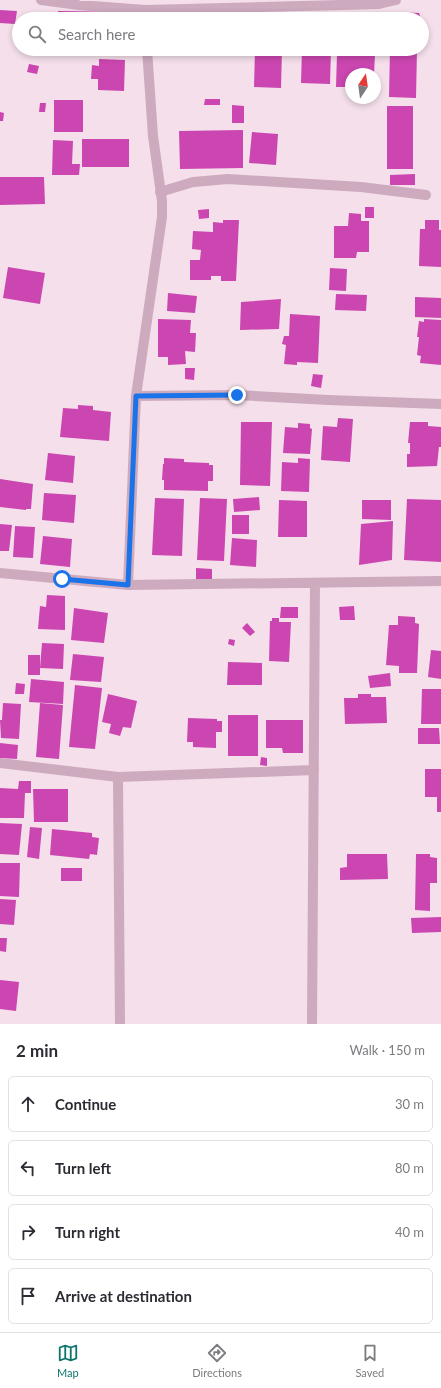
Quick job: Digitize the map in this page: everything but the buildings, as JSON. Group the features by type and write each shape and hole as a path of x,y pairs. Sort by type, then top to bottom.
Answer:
{"street":[{"path":"41,0 79,2 134,12"},
{"path":"192,12 380,4 396,0"},
{"path":"128,585 136,396 162,218 162,200 153,136 147,56"},
{"path":"160,192 193,182 228,179 361,186 426,195"},
{"path":"136,396 237,395 441,404"},
{"path":"0,573 128,585 441,581"},
{"path":"312,1024 315,583"},
{"path":"0,763 118,777 314,770"},
{"path":"118,777 120,1024"}],"route":[{"path":"62,579 128,585 136,396 237,395"}]}
